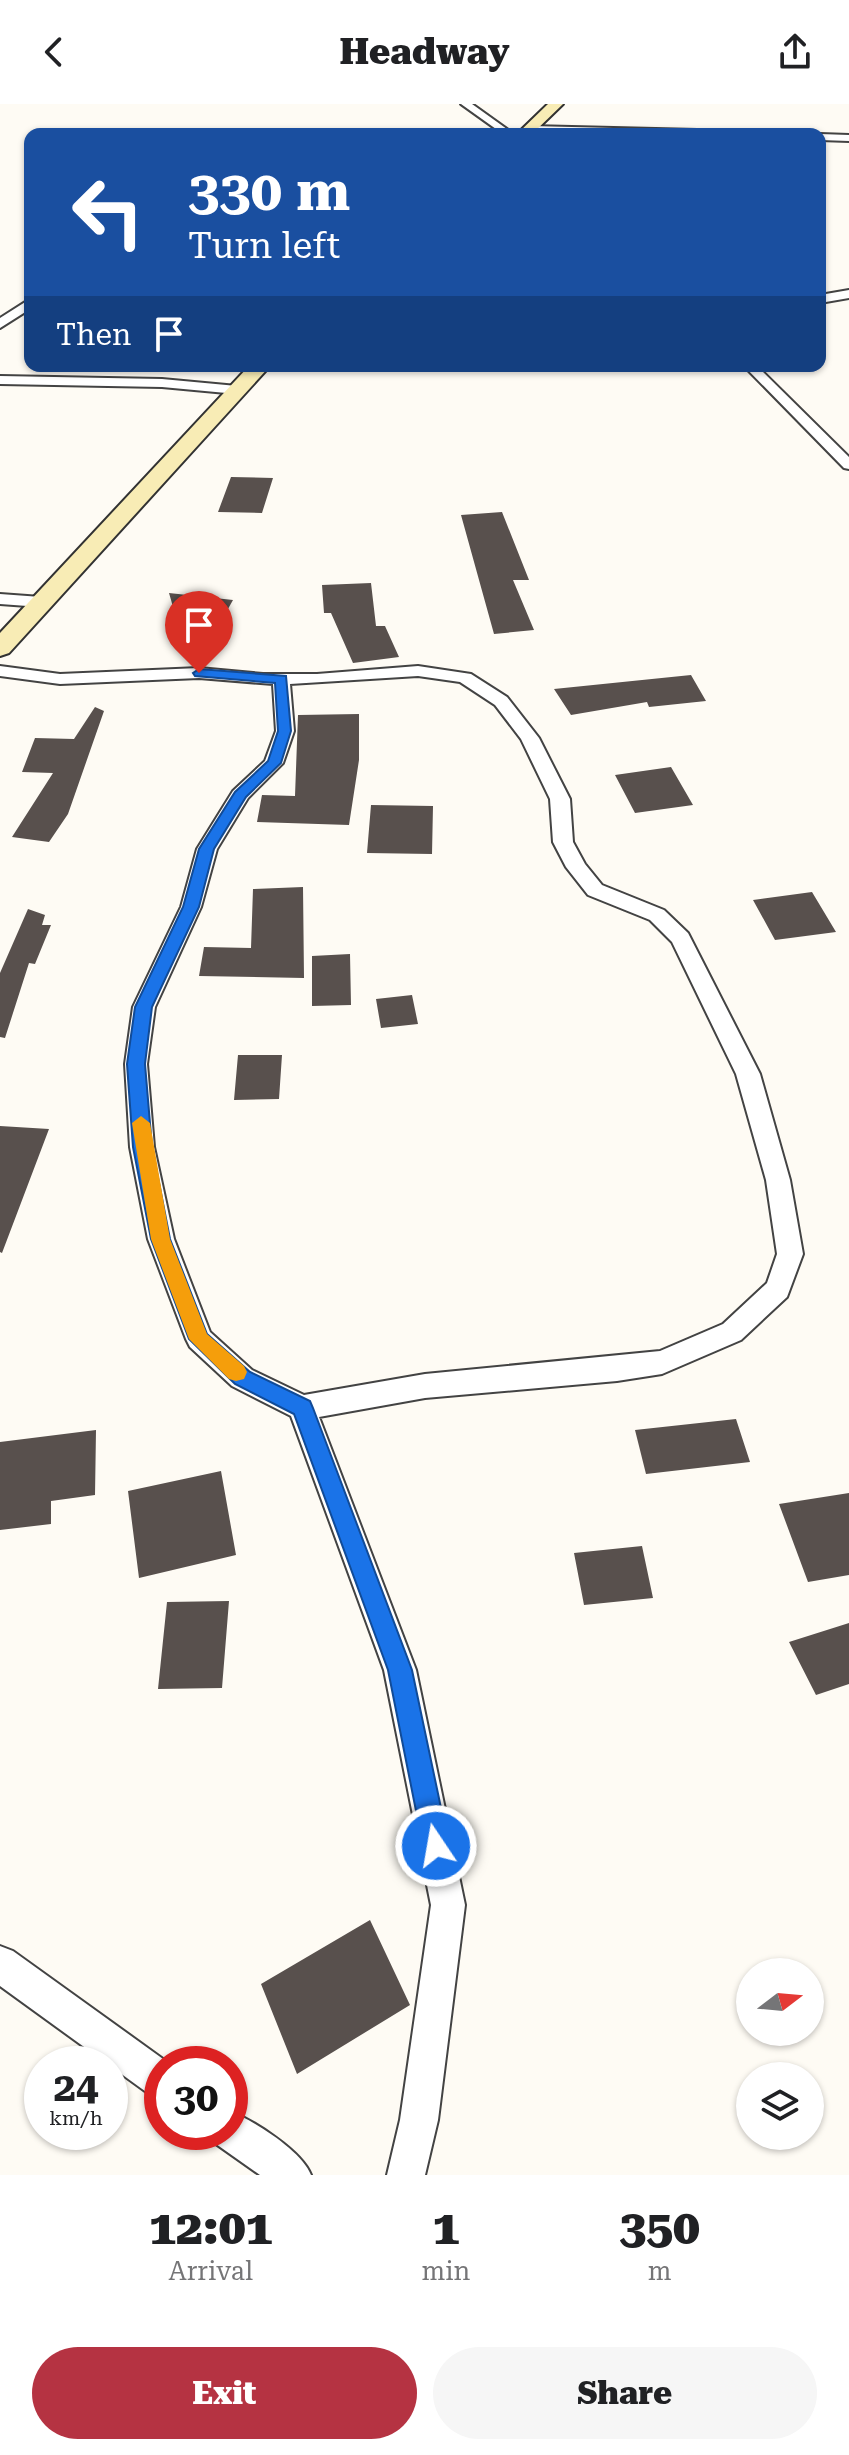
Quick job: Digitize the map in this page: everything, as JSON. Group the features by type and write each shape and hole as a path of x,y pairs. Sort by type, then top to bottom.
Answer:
{"main road":[{"path":"531,128 556,104"},
{"path":"0,648 254,372"}],"street":[{"path":"466,104 500,128"},
{"path":"826,137 849,138"},
{"path":"826,298 849,294"},
{"path":"0,324 24,307"},
{"path":"756,372 849,465"},
{"path":"0,380 162,383 237,390"},
{"path":"0,599 41,602"},
{"path":"0,671 60,679 199,673 281,679 418,671 465,678 501,701 530,738 560,799 563,842 576,867 595,890 657,915 681,938 748,1074 778,1180 790,1254 778,1289 732,1332 662,1362 617,1369 425,1386 302,1408 242,1378 199,1339 161,1239 142,1147 136,1064 144,1007 191,907 207,849 240,795 274,763 285,731 281,679"},
{"path":"302,1408 400,1670 448,1905 419,2120 406,2175"},
{"path":"0,1964 144,2068"},
{"path":"248,2143 292,2175"}],"building":[{"path":"231,477 273,478 262,513 218,512"},
{"path":"502,512 529,580 513,580 534,630 494,634 461,515"},
{"path":"371,583 376,626 385,626 399,657 353,663 331,613 324,613 322,585"},
{"path":"169,593 233,600 224,616 229,632 182,638"},
{"path":"691,675 706,701 649,707 647,702 571,715 554,689"},
{"path":"95,707 104,711 68,814 49,842 12,837 53,773 22,772 35,738 74,739"},
{"path":"359,714 359,760 349,825 257,822 262,795 295,796 298,715"},
{"path":"671,767 693,805 635,813 615,775"},
{"path":"371,805 433,806 432,854 367,853"},
{"path":"303,887 304,978 199,976 204,947 251,948 253,889"},
{"path":"812,892 836,932 775,940 753,900"},
{"path":"28,909 45,915 42,925 51,925 35,964 29,963 5,1038 0,1037 0,973"},
{"path":"350,954 351,1005 312,1006 312,956"},
{"path":"412,995 418,1024 381,1028 376,999"},
{"path":"238,1055 282,1055 279,1099 234,1100"},
{"path":"0,1126 49,1129 2,1253 0,1252"},
{"path":"736,1419 750,1462 646,1474 635,1430"},
{"path":"96,1430 95,1495 51,1501 51,1524 0,1530 0,1442"},
{"path":"221,1471 236,1555 139,1578 128,1491"},
{"path":"849,1493 849,1575 808,1582 779,1504"},
{"path":"642,1546 653,1598 584,1605 574,1553"},
{"path":"229,1601 222,1688 158,1689 167,1602"},
{"path":"849,1623 849,1684 816,1695 789,1642"},
{"path":"370,1920 410,2005 297,2074 261,1984"}],"slow traffic":[{"path":"141,1123 142,1147 161,1239 199,1339 236,1372"}],"route":[{"path":"199,673 281,679 285,731 274,763 240,795 207,849 191,907 144,1007 136,1064 142,1147 161,1239 199,1339 242,1378 302,1408 400,1670 436,1846"}]}
